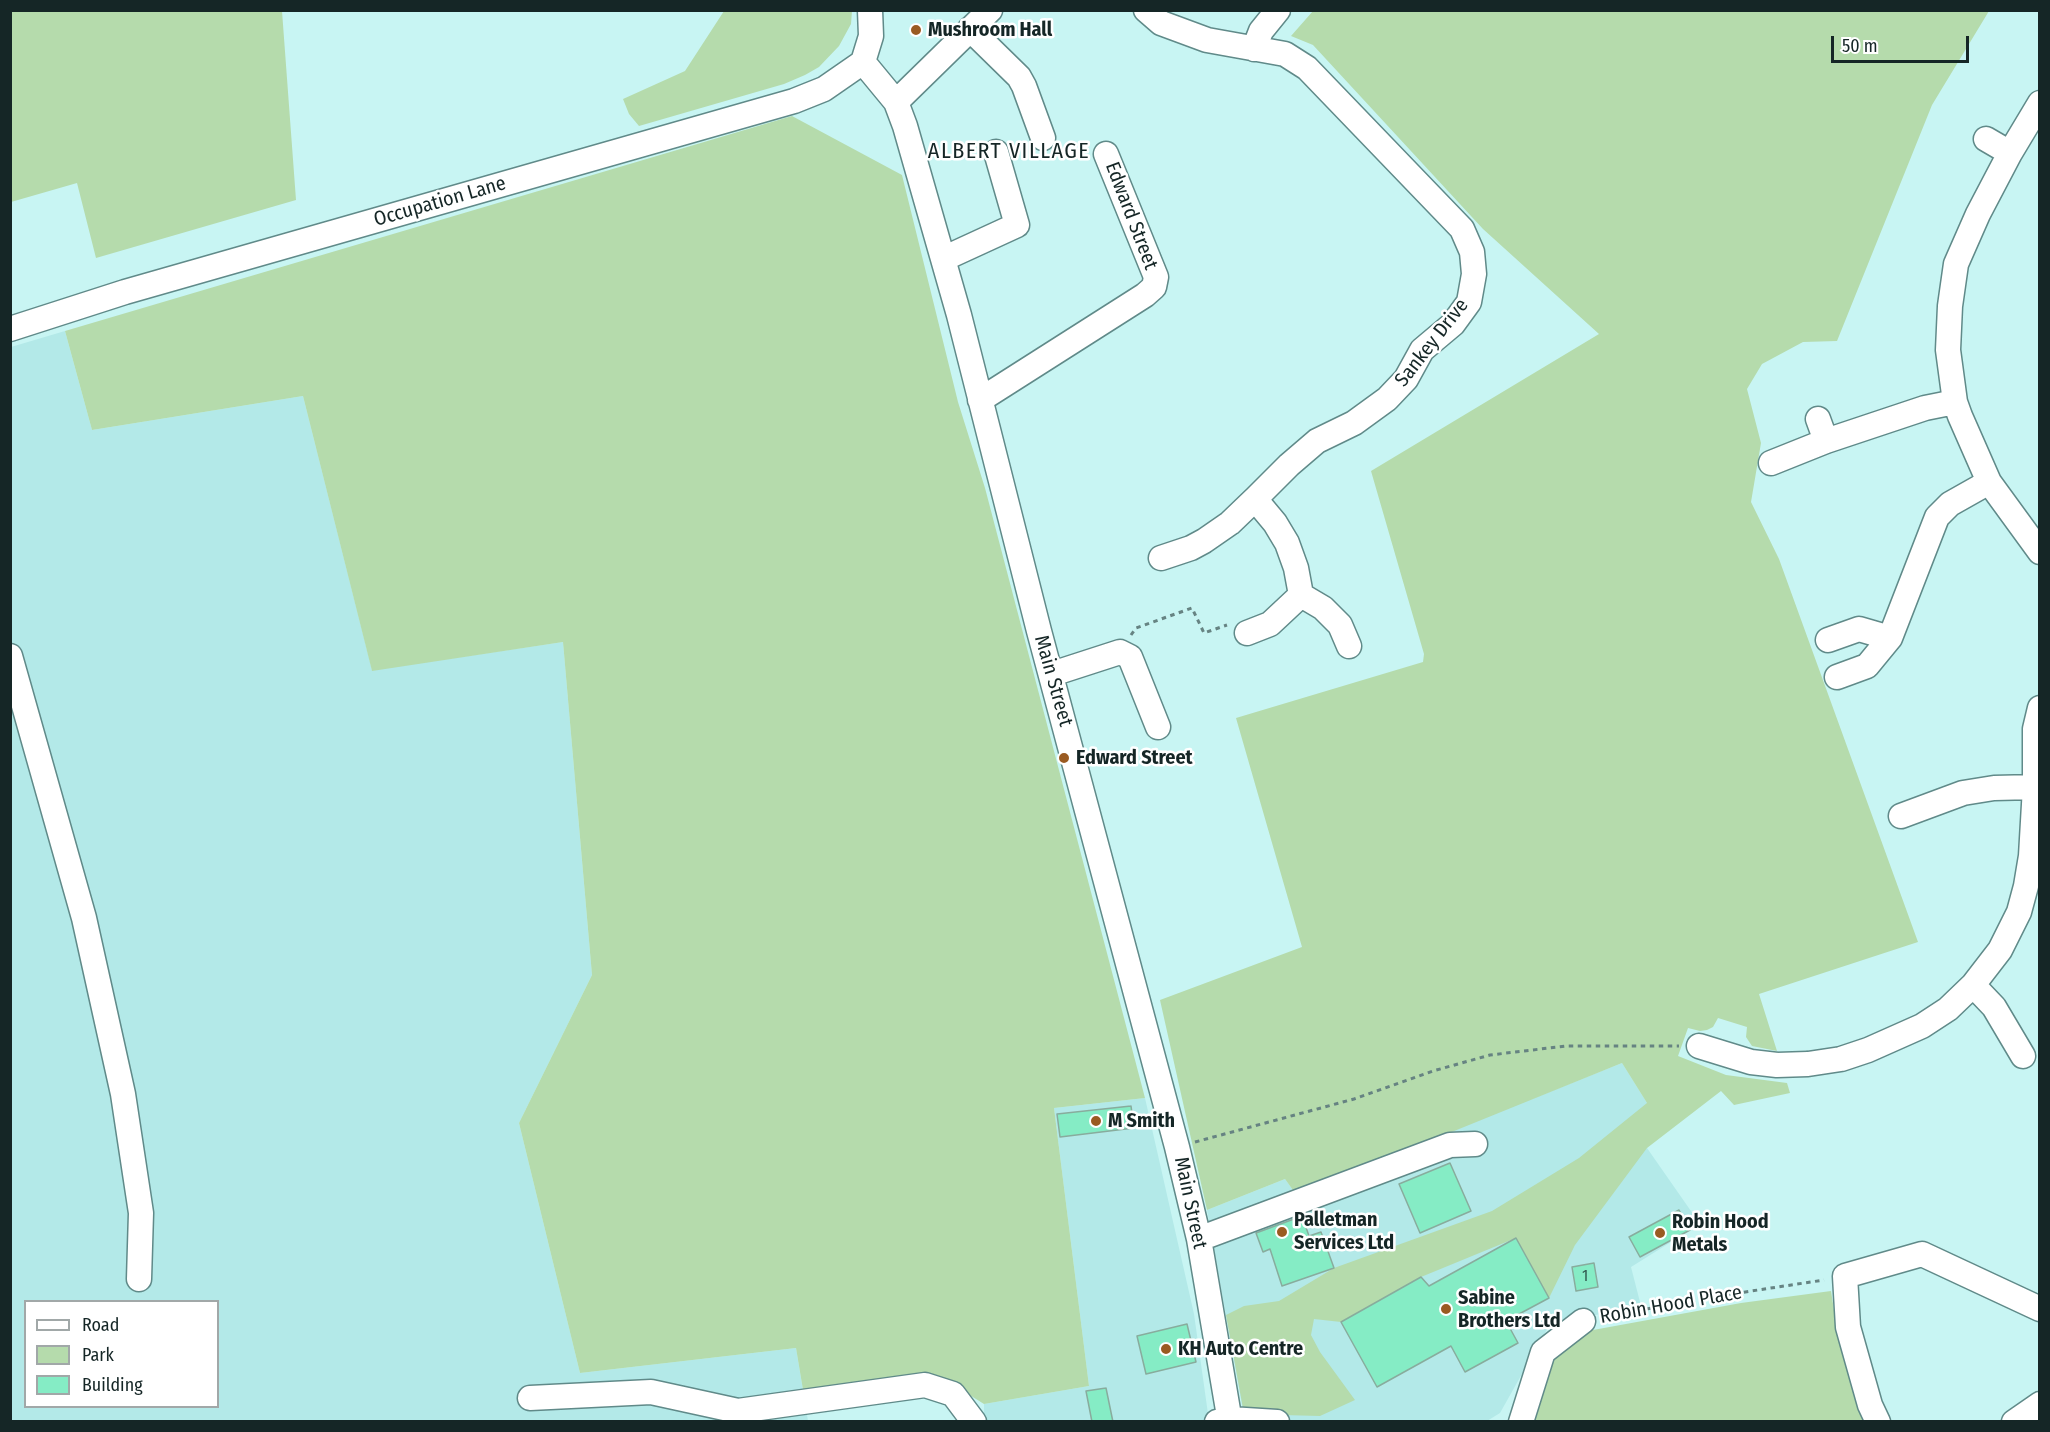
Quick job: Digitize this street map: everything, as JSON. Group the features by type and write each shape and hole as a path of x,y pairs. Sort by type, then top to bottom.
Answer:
{"street":[{"path":"863,62 871,36 870,10"},
{"path":"896,102 990,10"},
{"name":"Sankey Drive","path":"1146,10 1161,23 1207,40 1285,54 1307,68 1462,229 1472,252 1474,274 1470,302 1453,324 1422,350 1406,379 1387,399 1354,423 1317,441 1230,523 1191,548 1161,558"},
{"path":"1254,49 1261,31 1278,10"},
{"path":"970,29 1019,77 1043,138"},
{"name":"Main Street","path":"863,62 896,102 943,259 1039,631 1178,1147 1199,1239 1226,1421"},
{"name":"Occupation Lane","path":"10,329 125,292 794,101 824,89 863,62"},
{"path":"2040,103 2010,153 1978,214 1956,264 1950,306 1948,350 1955,402 1989,482 2040,552"},
{"path":"1986,139 2010,153"},
{"path":"943,259 1017,225 996,152"},
{"name":"Edward Street","path":"980,400 1145,295 1154,287 1156,277 1106,154"},
{"path":"1771,463 1822,430 1955,402"},
{"path":"1837,677 1868,666 1890,638 1937,518 1950,504 1989,482"},
{"path":"1255,499 1275,523 1287,543 1296,568 1301,595 1323,608 1340,625 1349,646"},
{"path":"1247,633 1269,624 1301,595"},
{"path":"1828,640 1859,629 1890,638"},
{"path":"1052,674 1120,652 1130,657 1158,727"},
{"path":"10,656 84,918 123,1094 141,1213 139,1279"},
{"path":"1699,1046 1751,1062 1777,1065 1808,1064 1841,1059 1868,1050 1922,1026 1948,1009 1973,985 2000,950 2019,912 2035,857 2035,729 2040,708"},
{"path":"1901,816 1963,793 1994,788 2035,787"},
{"path":"1973,985 1994,1007 2023,1056"},
{"path":"1199,1239 1450,1145 1475,1144"},
{"path":"1878,1422 1870,1406 1848,1327 1845,1276 1922,1254 2040,1310"},
{"name":"Robin Hood Place","path":"1521,1422 1543,1352 1583,1321"},
{"path":"530,1398 651,1392 738,1411 925,1385 953,1394 974,1422"},
{"path":"2013,1422 2040,1404"},
{"path":"1226,1421 1277,1422"}],"path":[{"path":"1120,652 1136,628 1191,608 1204,633 1243,619 1247,633"},
{"path":"1178,1147 1354,1099 1490,1054 1566,1046 1699,1046"},
{"name":"Robin Hood Place","path":"1583,1321 1845,1276"}],"shaded area":[{"path":"65,331 92,430 303,396 372,670 563,642 592,975 519,1123 580,1373 796,1348 808,1421 11,1422 11,347"},
{"path":"1622,1063 1647,1103 1652,1117 1647,1148 1700,1224 1631,1267 1641,1306 1550,1324 1500,1413 1487,1421 1245,1422 1207,1210 1285,1179 1295,1193"},
{"path":"1145,1098 1194,1314 1209,1421 984,1421 984,1404 1089,1386 1054,1108"}],"green space":[{"path":"11,10 282,11 296,200 96,258 77,183 11,202"},
{"path":"724,11 852,11 851,24 839,46 819,67 805,75 784,84 639,126 629,114 623,99 685,71"},
{"path":"1313,11 1989,11 1932,105 1837,341 1803,342 1762,364 1747,389 1761,443 1751,502 1779,559 1918,942 1759,994 1777,1051 1752,1046 1746,1037 1747,1027 1718,1018 1713,1027 1707,1030 1688,1028 1678,1056 1726,1075 1787,1083 1790,1093 1734,1105 1721,1091 1647,1148 1575,1245 1549,1298 1516,1238 1421,1277 1341,1322 1314,1319 1311,1335 1320,1352 1355,1400 1320,1416 1244,1414 1226,1315 1244,1306 1279,1301 1334,1268 1492,1211 1579,1158 1647,1103 1622,1063 1295,1193 1285,1179 1207,1210 1160,1000 1302,947 1236,718 1423,662 1424,654 1371,471 1599,334 1483,229 1313,45 1291,36"},
{"path":"792,116 902,175 958,402 985,488 1145,1098 1054,1108 1089,1386 984,1404 952,1384 804,1396 796,1348 580,1373 519,1123 592,975 563,642 372,671 303,396 92,430 65,331"},
{"path":"1831,1291 1838,1336 1866,1422 1534,1422 1549,1363 1582,1332 1741,1303"}],"building":[{"name":"M Smith","path":"1131,1106 1134,1128 1060,1137 1057,1114"},
{"path":"1450,1163 1471,1211 1420,1233 1399,1184"},
{"name":"Robin Hood Metals","path":"1679,1210 1690,1230 1640,1257 1629,1237"},
{"path":"1302,1216 1309,1236 1321,1232 1334,1268 1282,1286 1270,1249 1263,1252 1256,1233"},
{"name":"Sabine Brothers Ltd","path":"1516,1238 1549,1298 1506,1321 1518,1343 1465,1372 1451,1346 1377,1387 1341,1322 1421,1277 1429,1286"},
{"path":"1594,1263 1598,1287 1576,1291 1572,1267"},
{"name":"KH Auto Centre","path":"1187,1324 1196,1362 1146,1374 1137,1336"},
{"path":"1106,1388 1113,1422 1092,1422 1086,1391"}],"place":[{"name":"Mushroom Hall","path":"916,30"},
{"name":"Edward Street","path":"1064,758"},
{"name":"M Smith","path":"1096,1121"},
{"name":"Palletman Services Ltd","path":"1282,1232"},
{"name":"Robin Hood Metals","path":"1660,1233"},
{"name":"Sabine Brothers Ltd","path":"1446,1309"},
{"name":"KH Auto Centre","path":"1166,1349"}],"district":[{"name":"ALBERT VILLAGE","path":"1009,152"}]}
